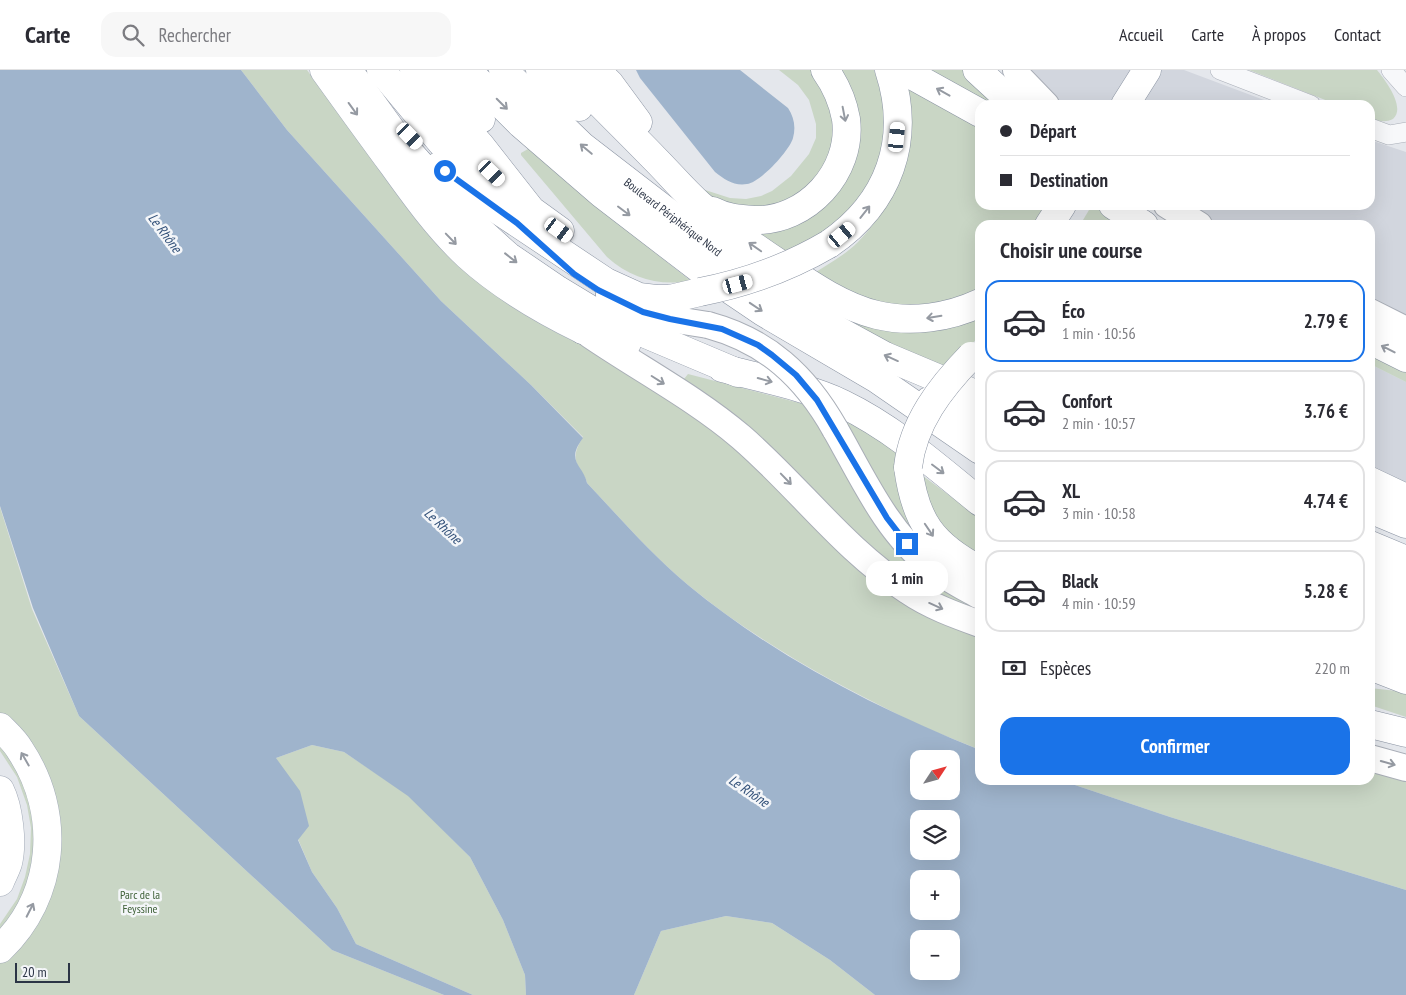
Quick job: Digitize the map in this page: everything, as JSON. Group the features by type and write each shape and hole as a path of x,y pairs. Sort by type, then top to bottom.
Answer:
{"main road":[{"path":"324,70 424,208 451,239 488,273 511,289 583,330 725,424 775,468 853,547 895,582 927,603 975,622"},
{"path":"398,70 574,274 598,290 643,312 670,319 708,325 741,336 779,360 806,386 817,400 887,518 907,544 932,568 975,593"},
{"path":"414,70 480,145 524,217 606,282 639,297 656,299 670,299 751,280 805,258 829,244 853,226 865,213 890,171 896,148 898,126 898,71 975,110"},
{"path":"427,70 587,250"},
{"path":"441,70 587,250"},
{"name":"Boulevard Périphérique Nord","path":"467,70 521,124 602,194 701,270 763,312 877,379 975,447"},
{"name":"Boulevard Périphérique Nord","path":"503,70 582,146 722,254 782,297 885,356 975,401"},
{"path":"581,70 699,204 738,235 797,276 832,297 875,314 913,319 950,314 975,305"},
{"path":"596,70 610,84 699,204"},
{"path":"551,73 659,181 722,216 762,220 783,217 810,202 834,176 840,162 846,134 846,120 842,104 825,70"},
{"path":"977,70 1010,100"},
{"path":"1016,70 1019,77 1041,100"},
{"path":"1128,100 1147,70"},
{"path":"1142,100 1159,70"},
{"path":"364,77 400,142 477,228 508,256 552,287 596,313 738,372"},
{"path":"364,77 445,171 524,217 587,250 630,280 664,290 698,292"},
{"path":"1059,218 1074,210"},
{"path":"1175,210 1191,220"},
{"path":"1375,314 1406,330"},
{"path":"583,330 803,390 841,403 868,418 900,440 975,498"},
{"path":"1375,342 1406,358"},
{"path":"975,351 941,390 925,414 916,432 910,451 908,468 911,490 917,508 933,536 961,560 975,567"},
{"name":"Boulevard Périphérique Nord","path":"877,379 975,402"},
{"path":"1375,484 1406,498"},
{"path":"1375,498 1406,510"},
{"path":"1375,511 1406,524"},
{"path":"1375,523 1406,535"},
{"path":"1375,536 1406,548"},
{"path":"1375,552 1392,577"},
{"path":"1375,562 1392,577"},
{"path":"1375,595 1406,607"},
{"path":"1375,605 1406,617"},
{"path":"1375,616 1406,628"},
{"path":"1375,628 1406,641"},
{"path":"1375,643 1406,656"},
{"path":"1375,655 1406,667"},
{"path":"1375,668 1406,680"},
{"path":"1375,678 1406,680"},
{"path":"1375,725 1406,733"},
{"path":"0,727 20,748 34,774 42,796 47,823 48,851 43,877 24,922 0,948"},
{"path":"1375,759 1406,768"},
{"path":"0,790 4,799 8,823 9,844 8,863 0,882"}],"street":[{"path":"1220,70 1298,100"},
{"path":"1392,70 1406,87"},
{"path":"1375,130 1389,135 1406,132"}],"shaded area":[{"path":"1030,70 1184,70 1264,100 1057,100"},
{"path":"1375,142 1406,152 1406,320 1375,304 1375,220 1212,220 1195,210 1375,210"},
{"path":"1375,366 1406,382 1406,488 1375,472"}],"green space":[{"path":"241,70 307,70 425,228 568,335 671,397 769,474 975,627 975,748 907,719 842,686 789,656 712,604 674,573 636,536 587,483 576,460 577,448 583,437 531,385 441,301 287,130"},
{"path":"779,70 814,70 837,128 833,149 811,185 772,209 720,203 702,189 730,198 746,199 761,196 772,191 791,176 809,154 816,138 816,124 809,100 798,85"},
{"path":"837,70 874,70 885,119 882,149 878,163 858,199 844,216 825,232 781,256 746,230 835,191"},
{"path":"920,70 967,70 1001,100 975,100 975,102"},
{"path":"1249,70 1377,70 1393,94 1397,108 1393,119 1384,121 1375,120 1375,100 1325,100"},
{"path":"905,80 975,117 975,210 1050,210 1044,220 975,220 975,296 966,301 882,307 811,275 853,247 868,231 886,206 901,178 910,148 910,113"},
{"path":"531,149 572,187 691,281 667,282 646,279 636,276 616,265 607,257 521,155 521,153"},
{"path":"1089,210 1105,210 1118,220 1083,220"},
{"path":"975,310 975,341 948,367 884,341 860,328 848,320 848,318"},
{"path":"1375,355 1406,370 1406,382 1375,366"},
{"path":"688,374 811,406 840,456 975,600 975,615 925,593 680,384"},
{"path":"837,417 875,437 900,455 920,533 912,539"},
{"path":"919,473 975,514 975,555 937,525"},
{"name":"Parc de la Feyssine","path":"0,507 32,609 79,716 332,950 444,995 0,995 0,956 53,851 0,719"},
{"path":"1375,689 1406,692 1406,717 1375,707"},
{"path":"0,734 30,779 39,866 0,941 0,924 17,899 25,877 30,854 31,828 27,805 17,777 0,751"},
{"path":"312,745 344,752 408,795 470,857 503,920 525,975 526,995 473,995 356,944 337,908 312,872 298,839 276,758"},
{"path":"1375,768 1406,775 1406,890 1170,817 1075,785 1375,785"},
{"path":"726,916 772,923 830,960 875,995 634,995 661,931"}],"water":[{"name":"Le Rhône","path":"0,70 241,70 287,130 441,301 531,385 583,438 575,452 575,458 587,483 648,548 688,585 721,611 791,658 903,717 975,748 975,785 1075,785 1170,817 1406,890 1406,995 875,995 830,960 772,923 726,916 661,931 634,995 526,995 525,975 503,920 470,857 408,796 344,752 312,745 276,758 300,791 309,826 298,840 312,872 337,908 356,944 473,995 444,995 332,950 79,716 33,608 0,506"},
{"path":"636,70 740,70 788,108 792,115 794,126 791,143 774,165 753,182 738,184 730,182 715,172 640,78"}],"route":[{"path":"445,171 517,223 574,274 598,290 643,312 670,319 708,325 741,336 758,345 785,365 817,400 887,518 907,544"}]}
